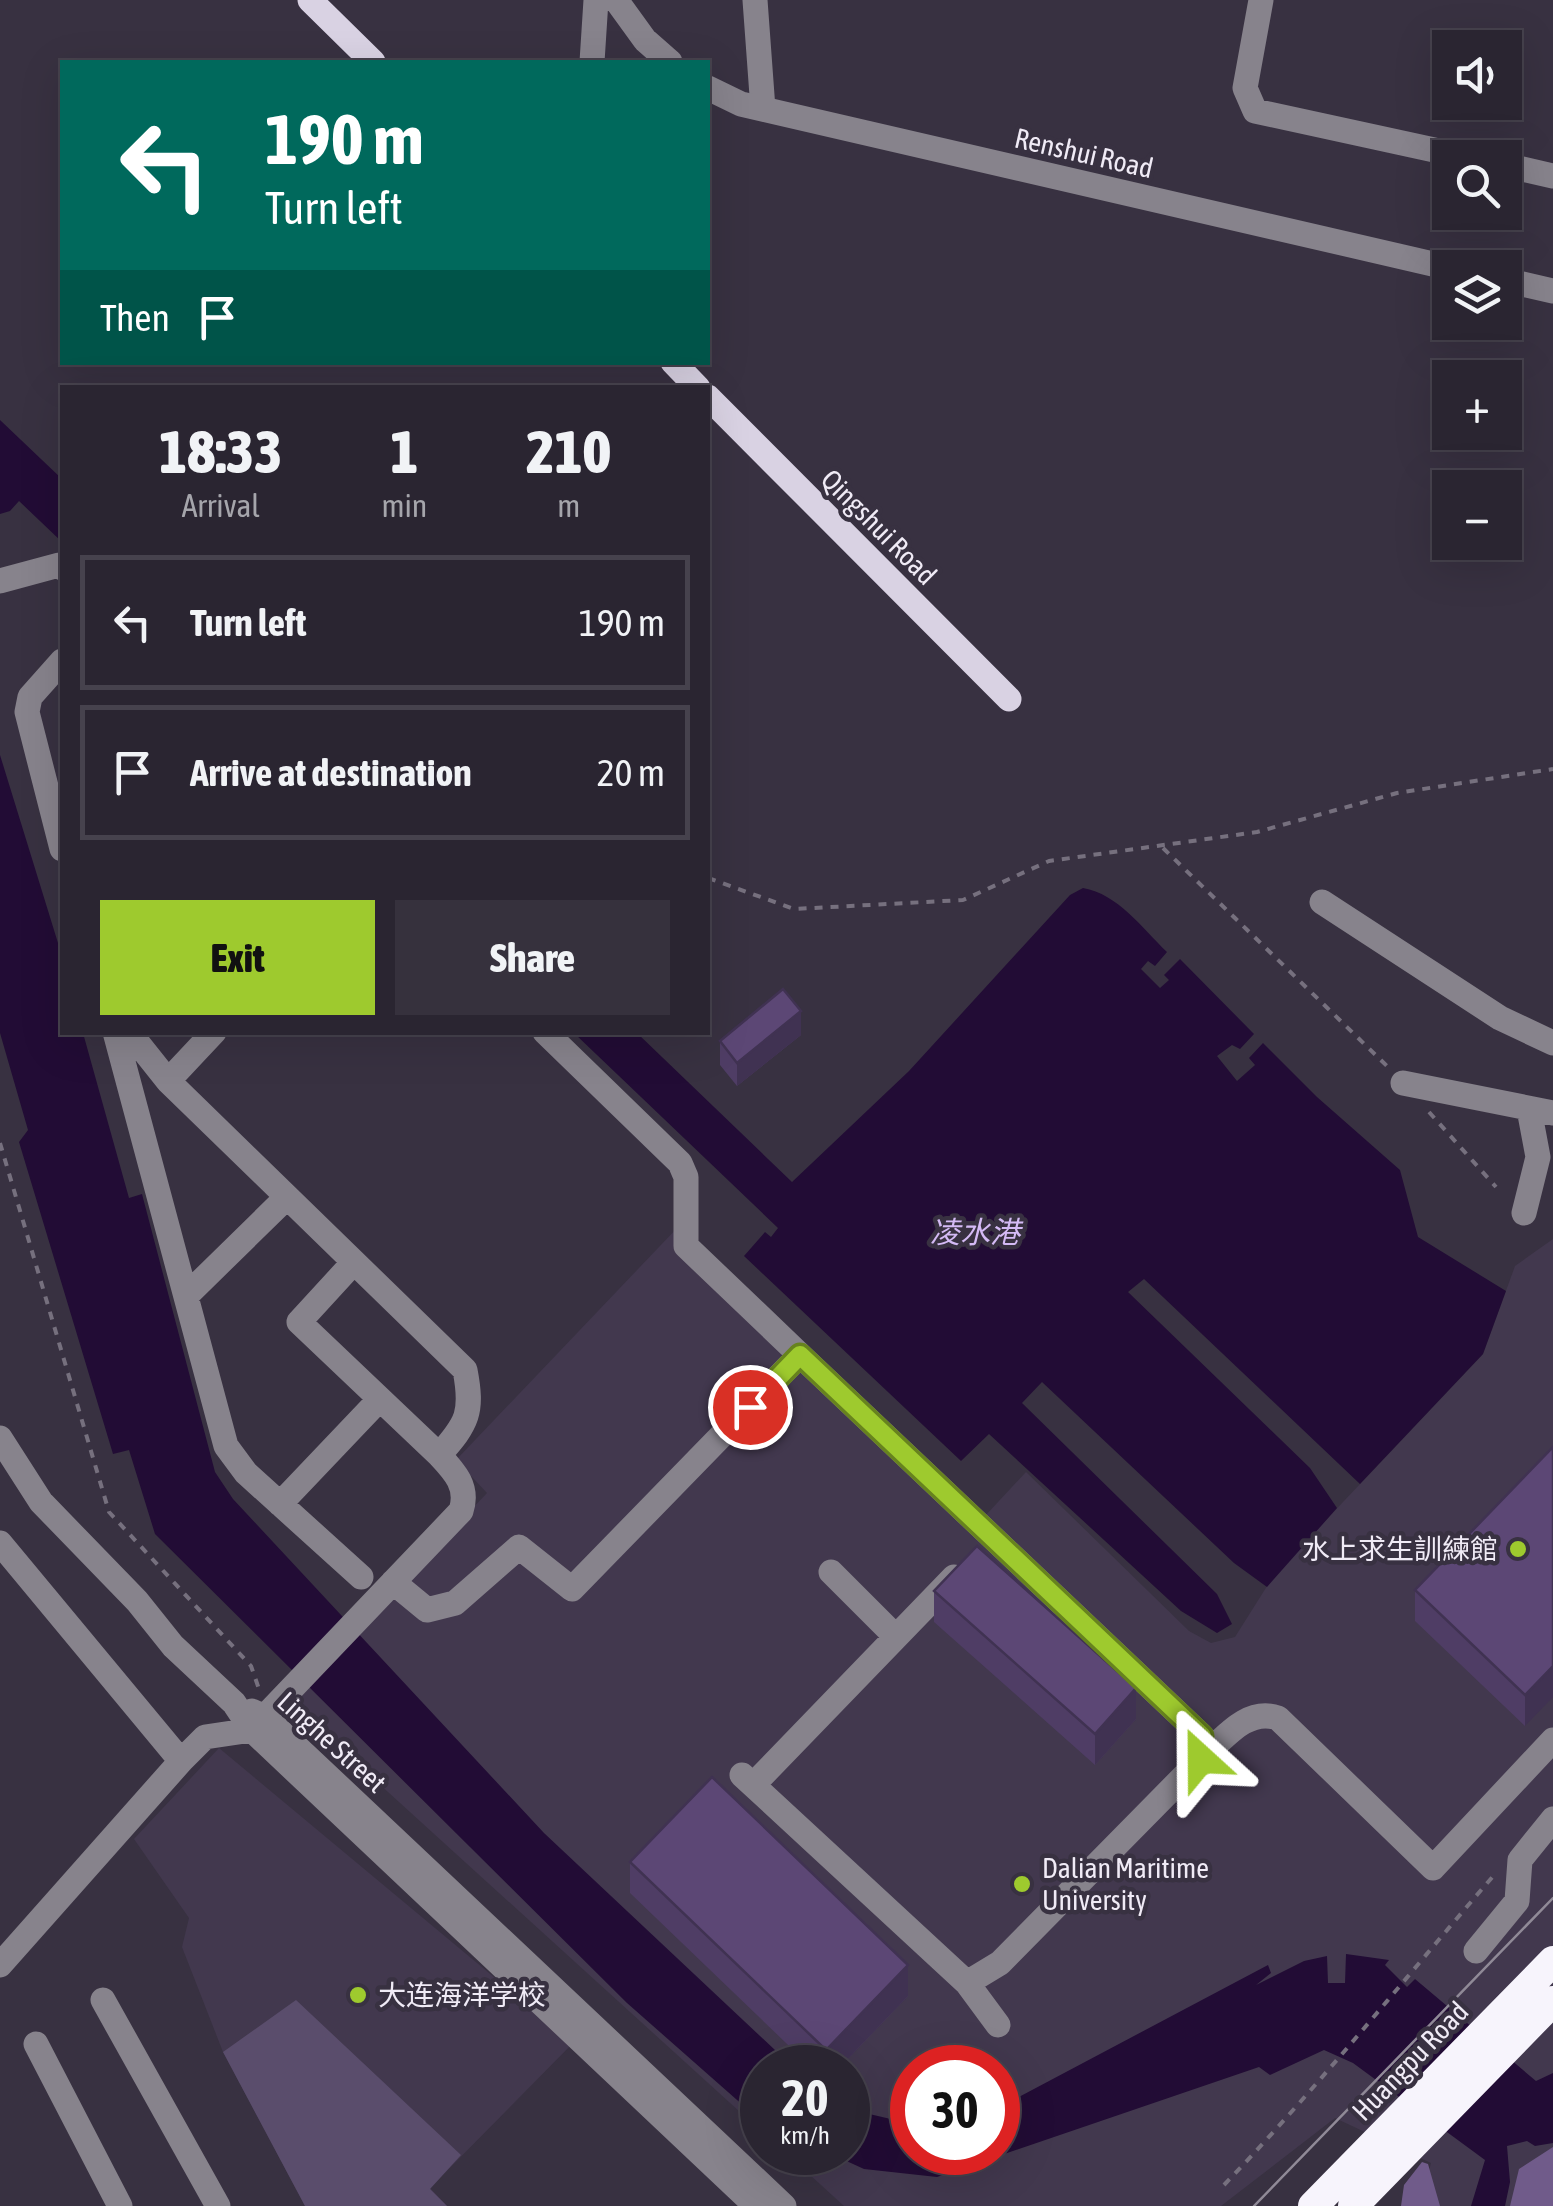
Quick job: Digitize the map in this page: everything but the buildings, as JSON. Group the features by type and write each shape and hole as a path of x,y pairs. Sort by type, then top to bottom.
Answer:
{"highway":[{"name":"Huangpu Road","path":"1353,2206 1398,2146 1501,2034 1553,1961"},
{"name":"Huangpu Road","path":"1501,2034 1553,2001"},
{"name":"Huangpu Road","path":"1313,2206 1398,2146"},
{"path":"1384,2206 1398,2146"}],"main road":[{"path":"310,0 371,60"},
{"path":"675,365 695,385"},
{"name":"Qingshui Road","path":"710,400 1009,699"}],"street":[{"path":"592,60 596,0"},
{"path":"616,0 645,40 668,60"},
{"path":"710,99 752,107 755,0"},
{"path":"1261,0 1245,88 1255,112 1432,150"},
{"name":"Renshui Road","path":"710,89 752,107 1432,264"},
{"path":"1522,168 1553,176"},
{"path":"1522,284 1553,291"},
{"path":"0,581 60,566"},
{"path":"60,662 30,697 27,712 60,832"},
{"path":"1322,902 1500,1018 1553,1043"},
{"path":"116,1035 226,1446 246,1473 361,1577"},
{"path":"131,1035 168,1081 465,1370 472,1402 461,1430 439,1455"},
{"path":"168,1081 211,1035"},
{"path":"547,1035 680,1163 686,1177 686,1246 1202,1736 1201,1759"},
{"path":"1403,1083 1489,1097 1541,1111 1538,1158 1524,1213"},
{"path":"186,1296 288,1197"},
{"path":"0,1965 181,1761 206,1737 266,1710 461,1511 465,1498 458,1476 299,1322 354,1262"},
{"path":"393,1582 427,1610 455,1603 519,1547 572,1589 800,1355"},
{"path":"280,1504 378,1401"},
{"name":"Linghe Street","path":"0,1438 41,1502 137,1601 173,1646 234,1703 266,1710 784,2206"},
{"path":"0,1543 181,1761"},
{"path":"969,1562 896,1638 747,1780 967,1983 998,2024"},
{"path":"832,1572 896,1638"},
{"name":"Linghe Street","path":"266,1710 756,2206"},
{"path":"967,1983 1000,1962 1201,1759 1251,1716 1264,1713 1278,1718 1433,1868 1553,1740"},
{"path":"1476,1951 1517,1901 1520,1860 1553,1820"},
{"path":"103,2000 218,2206"},
{"path":"36,2044 120,2206"}],"path":[{"path":"710,879 794,909 963,900 1049,861 1257,832 1398,792 1553,769"},
{"path":"1163,848 1403,1083"},
{"path":"1430,1112 1496,1187"},
{"path":"0,1144 110,1512 251,1666 266,1710"},
{"path":"1224,2185 1297,2109 1331,2062 1500,1868 1520,1860"}],"shaded area":[{"name":"Dalian Maritime University","path":"679,1226 985,1516 1026,1472 1189,1631 1211,1643 1235,1637 1274,1575 1483,1354 1515,1266 1553,1239 1553,2206 1420,2206 1431,2163 1335,2118 1221,2206 844,2206 810,2175 870,2175 870,2045 740,2045 740,2112 289,1702 487,1493 456,1460"},
{"name":"大连海洋学校","path":"219,1748 573,2043 430,2188 447,2206 305,2206 223,2052 182,1947 189,1918 134,1839"},
{"path":"296,2000 461,2155 430,2189 447,2206 305,2206 223,2052"},
{"path":"1553,2147 1553,2206 1510,2206 1519,2169"},
{"path":"1422,2162 1428,2164 1440,2206 1401,2206 1404,2185"}],"water":[{"path":"0,420 60,477 60,540 19,501 10,511 0,514"},
{"path":"0,755 60,950 60,1035 84,1035 129,1198 142,1194 215,1472 233,1499 544,1833 770,2045 740,2045 740,2103 627,2003 155,1534 129,1450 113,1454 19,1142 28,1130 0,1033"},
{"name":"凌水港","path":"1083,888 1096,891 1139,923 1167,952 1155,966 1148,961 1141,969 1160,988 1169,980 1164,975 1180,959 1254,1034 1240,1049 1232,1045 1217,1056 1237,1081 1255,1065 1249,1058 1263,1043 1400,1170 1418,1237 1506,1291 1483,1354 1360,1484 1144,1279 1128,1292 1310,1468 1337,1508 1267,1587 1234,1563 1042,1382 1022,1403 1217,1594 1232,1624 1217,1633 1181,1611 989,1434 961,1461 744,1256 765,1232 771,1237 778,1228 576,1035 639,1035 792,1182 909,1071 1070,895"},
{"path":"1346,1954 1389,1960 1385,1965 1407,1987 1415,1979 1536,2081 1553,2073 1553,2143 1535,2146 1527,2141 1507,2146 1510,2182 1505,2206 1471,2206 1485,2160 1353,2063 1324,2050 1270,2075 1259,2067 1020,2149 1020,2096 1268,1965 1271,1973 1256,1985 1304,1961 1327,1956 1328,1983 1345,1983"},
{"path":"870,2114 890,2119 890,2172 870,2170"}],"tram line":[{"path":"1254,2206 1553,1898"}],"place":[{"name":"水上求生訓練館","path":"1518,1549"},
{"name":"Dalian Maritime University","path":"1022,1884"},
{"name":"大连海洋学校","path":"358,1995"}],"route":[{"path":"750,1407 800,1355 1202,1736 1201,1759"}]}
